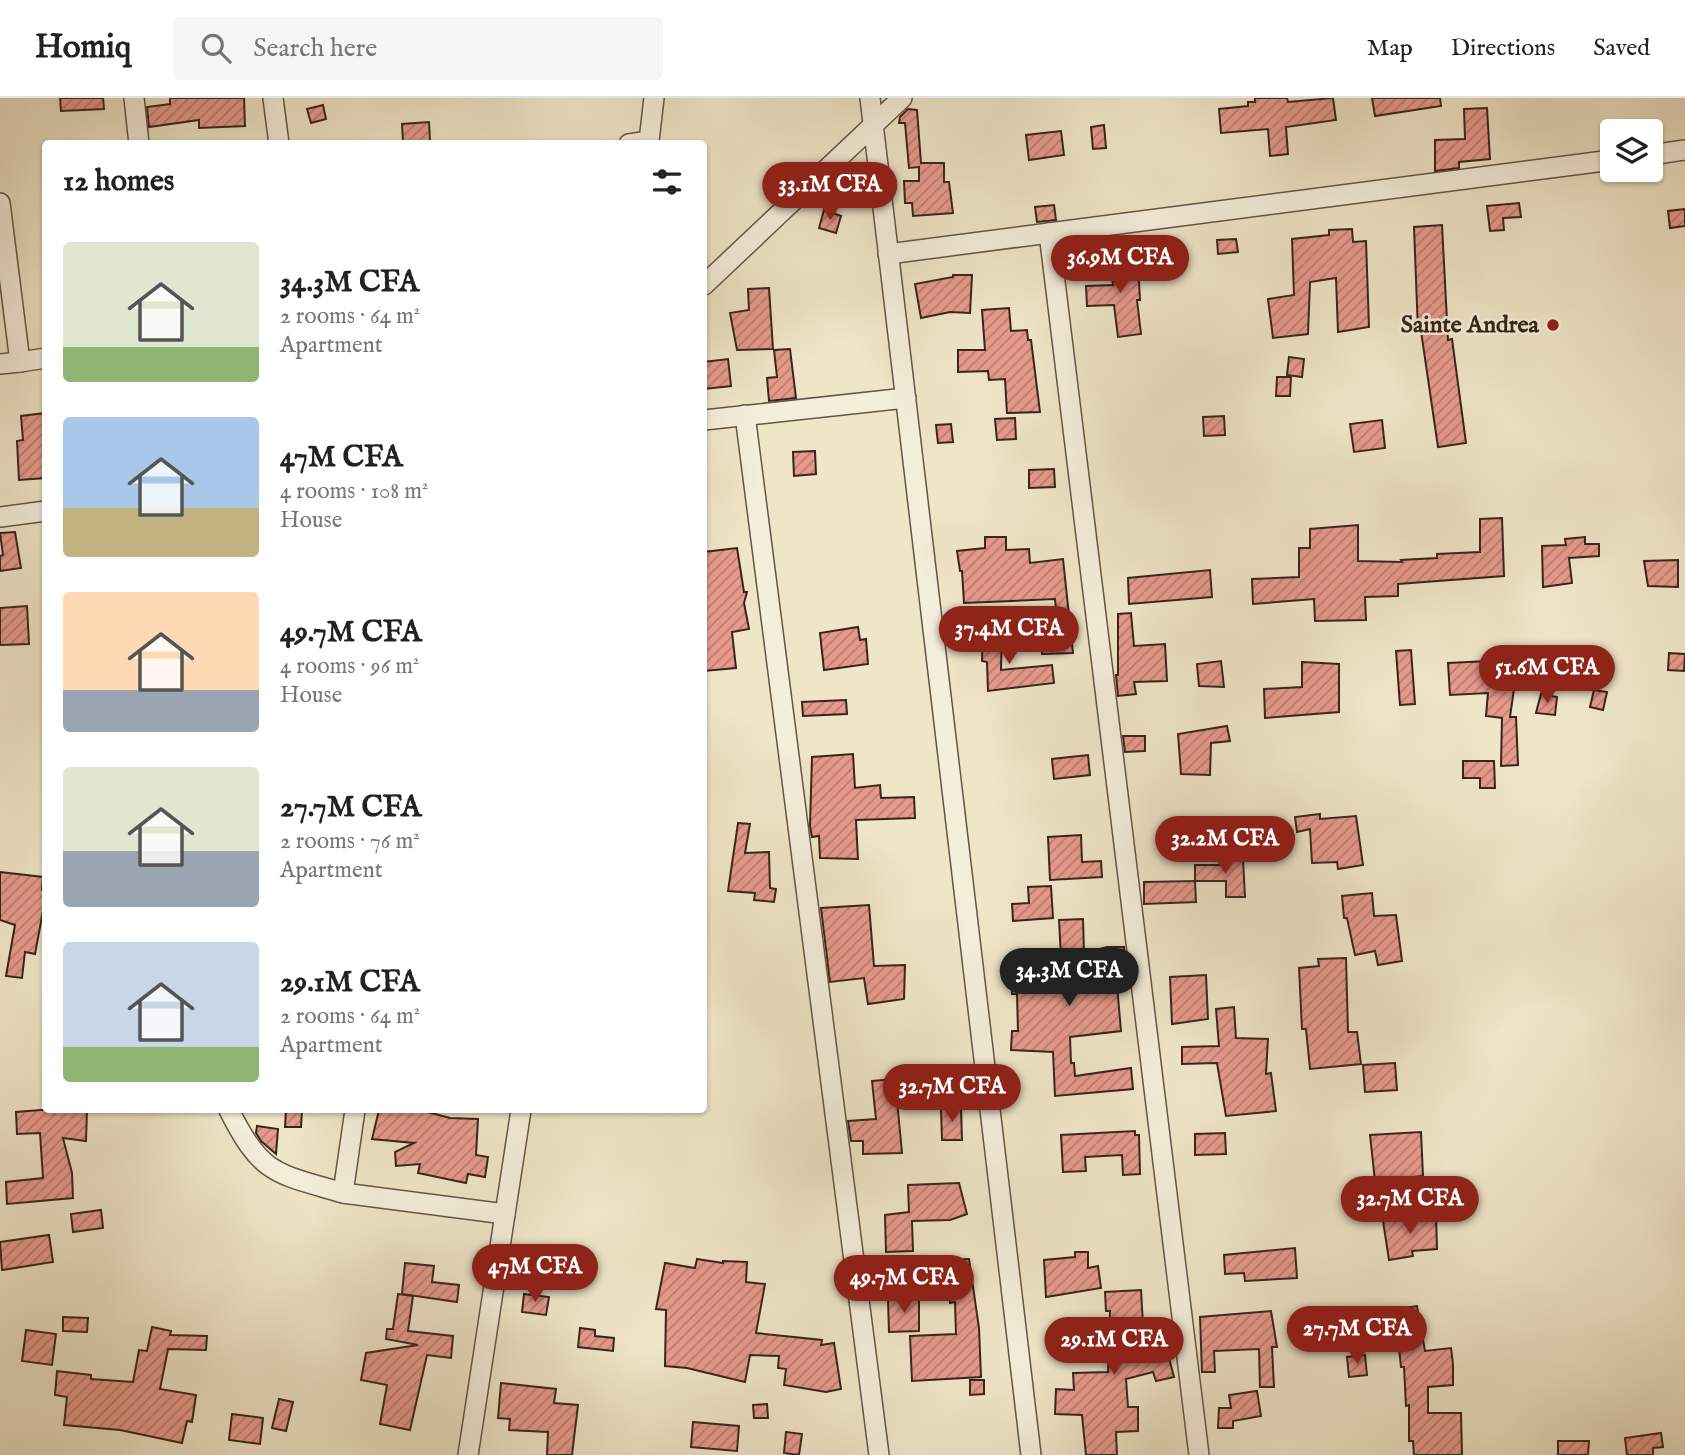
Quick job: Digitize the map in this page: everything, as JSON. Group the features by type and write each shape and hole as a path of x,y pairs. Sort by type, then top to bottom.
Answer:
{"street":[{"path":"134,98 139,140"},
{"path":"273,98 278,140"},
{"path":"643,140 654,98"},
{"path":"870,98 1031,1455"},
{"path":"707,282 902,98"},
{"path":"1663,153 1685,150"},
{"path":"888,254 1600,162"},
{"path":"0,203 20,362"},
{"path":"1049,233 1199,1455"},
{"path":"0,364 42,359"},
{"path":"707,420 906,398"},
{"path":"745,415 879,1455"},
{"path":"0,517 42,512"},
{"path":"231,1113 259,1160 277,1174 343,1193 505,1214"},
{"path":"343,1193 355,1113"},
{"path":"468,1455 521,1113"}],"building":[{"path":"60,98 103,98 104,109 61,111"},
{"path":"170,98 244,98 245,126 199,128 199,120 149,127 147,107 170,104"},
{"path":"1255,98 1287,98 1288,102 1333,98 1336,120 1286,127 1288,154 1270,156 1268,129 1221,133 1219,109 1248,106 1248,102 1255,102"},
{"path":"1372,98 1440,98 1441,106 1375,116"},
{"path":"323,105 326,119 311,123 307,109"},
{"path":"1487,108 1490,159 1459,162 1459,168 1435,171 1435,140 1465,139 1464,109"},
{"path":"908,109 917,110 921,163 944,163 944,182 949,182 953,213 913,216 912,203 905,203 904,181 919,181 919,167 909,168 905,123 899,123 900,117"},
{"path":"429,122 430,140 403,140 402,124"},
{"path":"1104,125 1106,148 1093,149 1091,127"},
{"path":"1061,131 1064,155 1029,160 1026,135"},
{"path":"1519,203 1521,217 1503,218 1504,230 1490,231 1487,206"},
{"path":"1054,205 1056,220 1037,222 1035,207"},
{"path":"1685,209 1685,226 1670,228 1668,211"},
{"path":"824,210 841,216 836,233 819,228"},
{"path":"1442,225 1448,340 1452,339 1466,443 1438,447 1421,331 1418,332 1414,227"},
{"path":"1352,229 1353,242 1366,241 1369,327 1338,332 1336,278 1310,282 1308,334 1273,338 1268,299 1294,295 1292,239 1329,235 1329,230"},
{"path":"1236,239 1238,252 1218,254 1217,240"},
{"path":"1124,252 1125,262 1138,262 1140,300 1137,300 1141,334 1118,337 1114,305 1087,306 1086,286 1113,285 1109,254"},
{"path":"953,275 972,275 970,313 950,312 921,318 915,284"},
{"path":"769,288 773,349 737,350 730,313 749,310 748,289"},
{"path":"1009,308 1011,331 1027,330 1028,340 1031,340 1040,412 1007,413 1005,379 989,380 988,371 958,372 958,350 985,350 982,310"},
{"path":"790,349 796,398 769,401 767,378 777,377 774,350"},
{"path":"1289,357 1304,359 1302,377 1287,375"},
{"path":"728,359 731,386 707,389 707,362"},
{"path":"1277,377 1291,377 1290,396 1276,396"},
{"path":"42,413 42,478 19,480 17,441 23,440 21,416"},
{"path":"1224,416 1225,435 1204,436 1203,417"},
{"path":"1015,418 1016,439 997,440 995,419"},
{"path":"1382,420 1385,448 1354,452 1350,424"},
{"path":"951,424 953,442 938,443 936,425"},
{"path":"815,451 816,474 794,476 793,452"},
{"path":"1054,469 1055,487 1029,488 1029,470"},
{"path":"1502,518 1504,576 1398,584 1398,596 1365,597 1366,620 1315,621 1314,599 1253,604 1252,579 1299,577 1299,548 1310,548 1310,529 1358,525 1358,561 1402,562 1401,560 1437,558 1437,554 1480,552 1480,519"},
{"path":"15,532 21,568 0,571 0,556 3,555 0,533"},
{"path":"985,537 1006,537 1006,550 1029,549 1030,563 1063,559 1073,653 1042,654 1041,622 1057,620 1055,599 964,603 962,571 957,551 985,548"},
{"path":"1585,537 1585,544 1599,544 1599,556 1569,558 1572,583 1543,587 1542,546 1566,545 1565,539"},
{"path":"737,548 744,592 747,592 744,603 749,629 732,632 736,668 707,671 707,552"},
{"path":"1678,560 1678,587 1648,586 1644,561"},
{"path":"1210,570 1212,597 1129,604 1128,578"},
{"path":"27,606 29,644 0,645 0,608"},
{"path":"1131,613 1134,646 1165,644 1167,681 1134,682 1136,694 1118,696 1118,614"},
{"path":"1002,626 1001,670 1052,665 1054,683 988,691 987,662 982,661 983,628"},
{"path":"858,627 860,640 866,639 868,664 824,670 820,633"},
{"path":"1411,650 1415,704 1400,705 1396,651"},
{"path":"1669,653 1685,654 1684,671 1668,670"},
{"path":"1513,654 1514,689 1510,717 1516,717 1518,765 1501,766 1502,718 1486,716 1488,693 1450,695 1448,663 1489,661 1489,655"},
{"path":"1221,661 1224,687 1199,686 1197,664"},
{"path":"1302,662 1339,664 1339,712 1265,718 1264,689 1302,687"},
{"path":"1594,690 1607,692 1603,710 1590,707"},
{"path":"1541,694 1557,697 1555,715 1536,713"},
{"path":"846,700 847,714 803,716 802,702"},
{"path":"1227,726 1230,741 1211,743 1210,775 1181,774 1178,734"},
{"path":"1123,736 1145,736 1145,751 1125,752"},
{"path":"853,754 855,788 880,785 881,798 914,797 915,818 856,820 858,859 820,858 819,836 812,837 810,826 812,757"},
{"path":"1088,755 1090,775 1054,779 1052,759"},
{"path":"1463,761 1494,761 1495,788 1480,788 1480,778 1463,778"},
{"path":"1320,814 1320,819 1356,816 1363,865 1338,869 1337,862 1312,863 1310,829 1297,832 1295,817"},
{"path":"1172,821 1188,821 1189,842 1173,843"},
{"path":"738,823 750,824 745,853 769,852 770,888 776,889 774,902 754,900 755,893 728,891"},
{"path":"1081,835 1082,862 1101,861 1102,877 1050,880 1048,837"},
{"path":"1243,859 1245,897 1226,897 1226,881 1195,881 1195,865 1222,865 1221,861"},
{"path":"0,872 42,877 42,916 35,954 25,952 22,978 6,976 15,925 0,920"},
{"path":"1195,881 1196,902 1144,904 1144,882"},
{"path":"1051,886 1053,918 1013,921 1012,904 1029,903 1028,887"},
{"path":"1372,893 1374,916 1396,915 1402,961 1378,965 1375,951 1355,955 1347,918 1344,918 1342,896"},
{"path":"869,905 874,966 905,965 904,999 868,1004 864,978 830,982 821,908"},
{"path":"1083,919 1084,953 1107,947 1124,947 1125,962 1115,962 1121,1031 1070,1037 1071,1063 1074,1063 1075,1076 1131,1068 1133,1089 1055,1096 1053,1052 1011,1050 1012,1031 1018,1031 1017,994 1012,994 1011,959 1061,957 1059,920"},
{"path":"1346,958 1348,1032 1357,1032 1361,1064 1310,1069 1306,1029 1302,1029 1299,968 1319,966 1318,959"},
{"path":"1206,975 1208,1019 1172,1024 1170,977"},
{"path":"1234,1007 1236,1038 1268,1039 1266,1074 1271,1073 1276,1111 1226,1116 1217,1063 1182,1064 1182,1047 1219,1046 1216,1009"},
{"path":"1395,1063 1397,1090 1365,1092 1363,1065"},
{"path":"895,1079 902,1153 863,1154 863,1141 851,1141 848,1121 876,1119 872,1081"},
{"path":"961,1108 962,1140 942,1140 941,1109"},
{"path":"42,1110 42,1113 87,1113 86,1141 63,1138 72,1173 73,1198 7,1204 6,1182 43,1178 40,1133 17,1134 16,1112"},
{"path":"286,1113 302,1113 301,1127 285,1127"},
{"path":"378,1113 431,1113 450,1118 478,1119 476,1155 488,1157 485,1177 468,1174 466,1183 418,1173 420,1164 396,1166 395,1152 414,1143 372,1139"},
{"path":"257,1126 278,1129 276,1154 261,1141 256,1133"},
{"path":"1135,1131 1135,1135 1139,1135 1140,1174 1123,1175 1122,1155 1085,1157 1086,1171 1063,1172 1061,1135"},
{"path":"1421,1132 1423,1176 1375,1181 1370,1135"},
{"path":"1225,1133 1226,1154 1195,1155 1195,1134"},
{"path":"959,1183 967,1214 950,1220 912,1221 913,1251 886,1252 885,1215 909,1212 908,1185"},
{"path":"101,1210 103,1228 73,1232 71,1214"},
{"path":"1436,1215 1437,1249 1412,1251 1413,1256 1389,1260 1383,1221"},
{"path":"49,1235 53,1262 2,1270 0,1242"},
{"path":"1295,1248 1297,1278 1245,1281 1244,1273 1225,1274 1224,1255"},
{"path":"1075,1252 1088,1252 1088,1268 1098,1266 1101,1288 1046,1297 1044,1260 1075,1257"},
{"path":"697,1259 723,1263 747,1262 746,1282 765,1284 756,1333 822,1340 821,1345 834,1343 841,1389 826,1392 784,1385 786,1369 778,1368 779,1356 750,1355 745,1382 687,1368 665,1366 666,1310 656,1309 665,1263 695,1268"},
{"path":"969,1259 979,1328 981,1377 912,1381 910,1336 956,1334 955,1302 950,1303 949,1290 923,1291 921,1261"},
{"path":"405,1263 434,1266 432,1282 459,1285 457,1302 402,1294"},
{"path":"1141,1290 1143,1325 1154,1325 1154,1362 1169,1358 1174,1377 1156,1381 1153,1372 1126,1379 1128,1407 1138,1407 1138,1431 1116,1432 1117,1455 1086,1455 1082,1415 1055,1414 1056,1389 1074,1390 1073,1373 1108,1372 1110,1311 1106,1311 1105,1292"},
{"path":"398,1294 413,1296 408,1331 453,1336 451,1358 427,1355 410,1430 380,1424 387,1385 361,1380 366,1353 418,1345 386,1339 387,1329 393,1329"},
{"path":"524,1294 549,1297 546,1315 522,1312"},
{"path":"919,1299 919,1331 889,1332 888,1300"},
{"path":"1417,1306 1425,1351 1451,1348 1453,1364 1453,1385 1428,1387 1428,1413 1461,1413 1462,1455 1414,1455 1413,1441 1409,1441 1409,1405 1406,1406 1404,1367 1401,1367 1395,1309"},
{"path":"1271,1311 1277,1347 1272,1347 1274,1387 1260,1387 1259,1349 1214,1351 1215,1372 1202,1372 1200,1317"},
{"path":"63,1317 88,1318 87,1332 63,1331"},
{"path":"152,1327 171,1331 170,1335 207,1336 206,1350 168,1349 160,1389 196,1395 192,1422 187,1421 182,1443 120,1430 64,1425 67,1397 55,1395 57,1371 91,1375 91,1379 133,1382 139,1350 147,1351"},
{"path":"580,1328 595,1330 595,1336 614,1338 613,1351 578,1347"},
{"path":"26,1330 56,1334 52,1365 22,1361"},
{"path":"1365,1355 1367,1375 1349,1377 1347,1357"},
{"path":"970,1380 984,1380 984,1394 970,1395"},
{"path":"501,1383 556,1389 554,1403 578,1405 572,1455 547,1455 548,1432 509,1430 510,1419 498,1418"},
{"path":"1257,1391 1261,1416 1233,1421 1233,1428 1218,1428 1219,1408 1231,1408 1229,1395"},
{"path":"279,1399 293,1402 286,1431 272,1428"},
{"path":"767,1404 768,1418 754,1418 753,1405"},
{"path":"232,1414 263,1418 260,1444 229,1440"},
{"path":"693,1422 739,1426 737,1451 691,1447"},
{"path":"786,1432 802,1434 799,1455 784,1453"},
{"path":"1661,1433 1663,1447 1653,1448 1653,1455 1627,1455 1625,1438"},
{"path":"1558,1441 1589,1441 1588,1455 1558,1455"}],"place":[{"name":"Sainte Andrea","path":"1553,325"}]}
